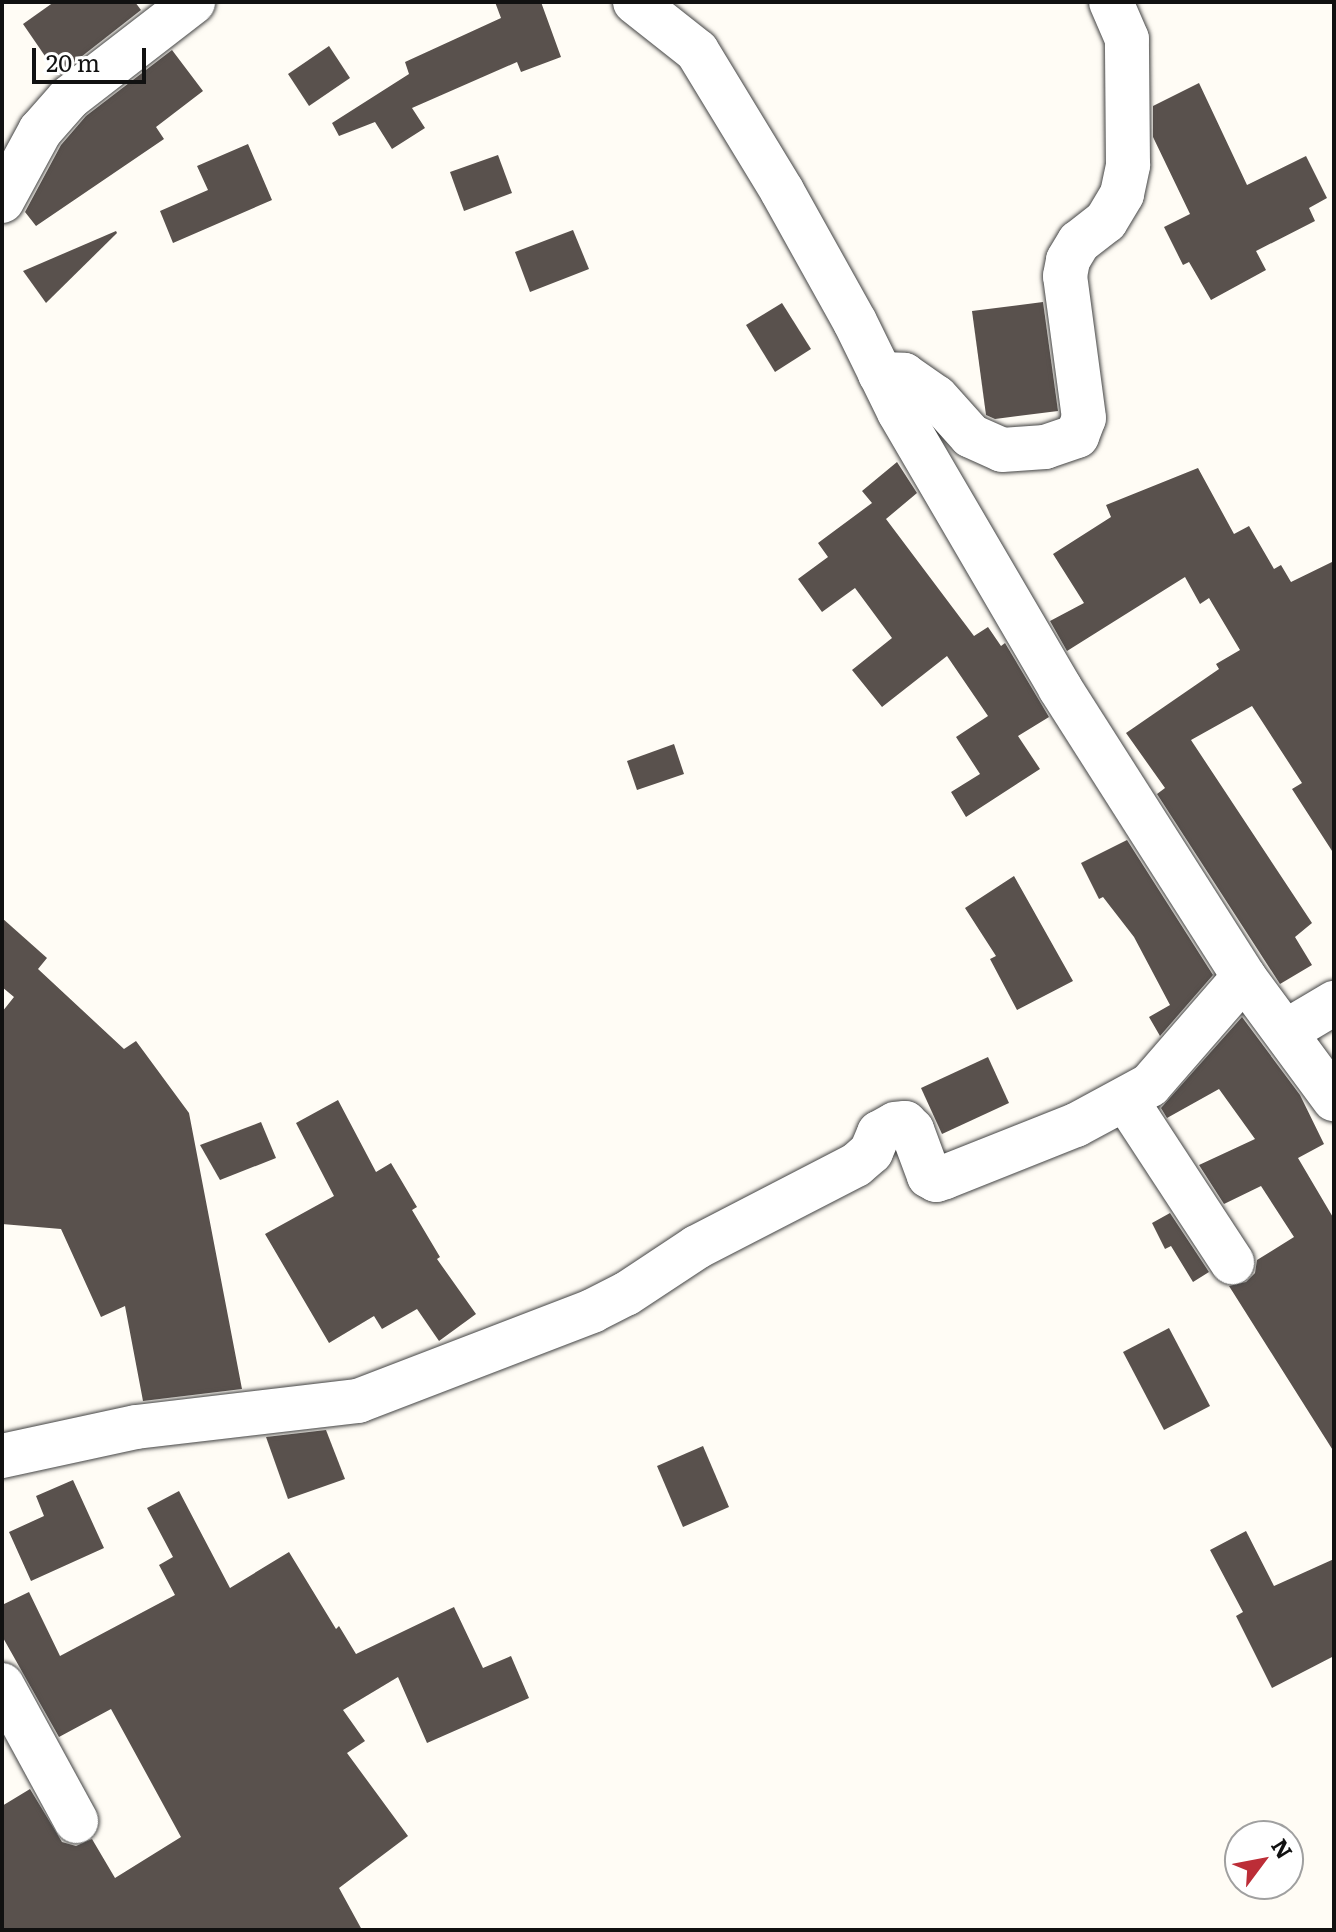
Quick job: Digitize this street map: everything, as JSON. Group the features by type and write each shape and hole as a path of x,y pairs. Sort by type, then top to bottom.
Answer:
{"street":[{"path":"2,201 40,131 69,98 193,2"},
{"path":"635,2 697,51 797,217 905,423 1060,688 1244,977 1287,1031 1334,1099"},
{"path":"880,374 904,375 936,397 971,436 1002,450 1045,447 1077,436 1084,418 1066,268 1079,242 1106,221 1122,194 1128,165 1127,39 1111,2"},
{"path":"2,1456 136,1427 358,1401 592,1311 626,1294 697,1247 856,1165 887,1127 909,1126 929,1176 936,1180 1076,1125 1150,1085 1244,977"},
{"path":"1287,1031 1334,1003"},
{"path":"1126,1100 1232,1262"},
{"path":"2,1685 76,1821"}],"building":[{"path":"54,2 135,2 141,10 58,75 23,24"},
{"path":"495,2 541,2 561,57 521,72 517,62 412,108 425,128 392,149 375,122 339,136 332,123 409,74 405,62 501,18"},
{"path":"329,46 350,78 309,106 288,74"},
{"path":"172,50 203,91 156,127 164,139 36,226 25,212 61,145 86,116"},
{"path":"1199,83 1247,185 1306,156 1327,198 1309,208 1315,221 1256,251 1266,270 1211,300 1189,262 1183,265 1164,227 1190,214 1153,137 1153,106"},
{"path":"248,144 272,200 173,243 160,211 208,190 197,166"},
{"path":"498,155 512,193 464,211 450,172"},
{"path":"573,230 589,269 530,292 515,252"},
{"path":"116,231 46,303 23,271"},
{"path":"1043,302 1058,411 995,419 986,415 972,311"},
{"path":"782,303 811,349 775,372 746,325"},
{"path":"897,462 917,493 886,519 974,636 988,627 1001,646 1005,643 1049,717 1018,736 1040,769 966,817 951,792 980,774 956,737 988,716 947,656 882,707 852,670 892,638 855,588 822,612 798,579 828,557 818,543 872,503 862,491"},
{"path":"1198,468 1234,534 1249,526 1274,569 1281,565 1291,582 1334,561 1334,854 1292,789 1302,783 1252,706 1191,740 1312,923 1295,937 1312,965 1280,984 1157,794 1165,788 1126,733 1219,669 1216,664 1240,650 1209,598 1200,604 1185,577 1067,651 1050,621 1084,603 1053,554 1111,517 1106,505"},
{"path":"674,744 684,774 637,790 627,761"},
{"path":"1127,840 1213,975 1160,1036 1149,1017 1170,1005 1134,937 1103,897 1099,899 1081,863"},
{"path":"1014,876 1073,981 1017,1010 990,959 996,956 965,908"},
{"path":"2,918 47,958 38,969 124,1049 136,1041 189,1113 242,1389 143,1401 125,1306 101,1317 61,1229 2,1224 2,1012 14,997 2,987"},
{"path":"1242,1017 1300,1095 1324,1144 1298,1158 1334,1219 1334,1452 1229,1286 1246,1282 1255,1273 1257,1260 1294,1237 1261,1186 1224,1204 1199,1165 1255,1139 1219,1089 1167,1118 1161,1108"},
{"path":"988,1057 1009,1103 942,1134 921,1088"},
{"path":"338,1100 376,1172 391,1163 417,1207 412,1210 440,1257 437,1259 476,1314 439,1341 417,1309 382,1329 374,1316 329,1343 265,1234 334,1196 296,1123"},
{"path":"261,1122 276,1158 220,1180 200,1145"},
{"path":"1170,1213 1209,1272 1193,1282 1171,1246 1165,1249 1152,1223"},
{"path":"1169,1328 1210,1406 1164,1430 1123,1352"},
{"path":"326,1430 345,1479 288,1499 266,1437"},
{"path":"703,1446 729,1507 683,1527 657,1466"},
{"path":"73,1480 104,1548 31,1581 9,1532 44,1516 36,1496"},
{"path":"179,1491 230,1588 289,1552 336,1629 339,1626 356,1654 454,1607 483,1668 511,1656 529,1698 427,1743 398,1677 343,1710 365,1741 347,1753 408,1836 339,1888 362,1930 2,1930 2,1806 30,1789 62,1842 76,1846 92,1839 115,1878 181,1837 111,1709 59,1737 2,1636 2,1605 29,1592 60,1656 175,1595 159,1565 173,1557 147,1508"},
{"path":"1246,1531 1274,1586 1334,1559 1334,1656 1272,1688 1236,1616 1243,1612 1210,1550"}]}
